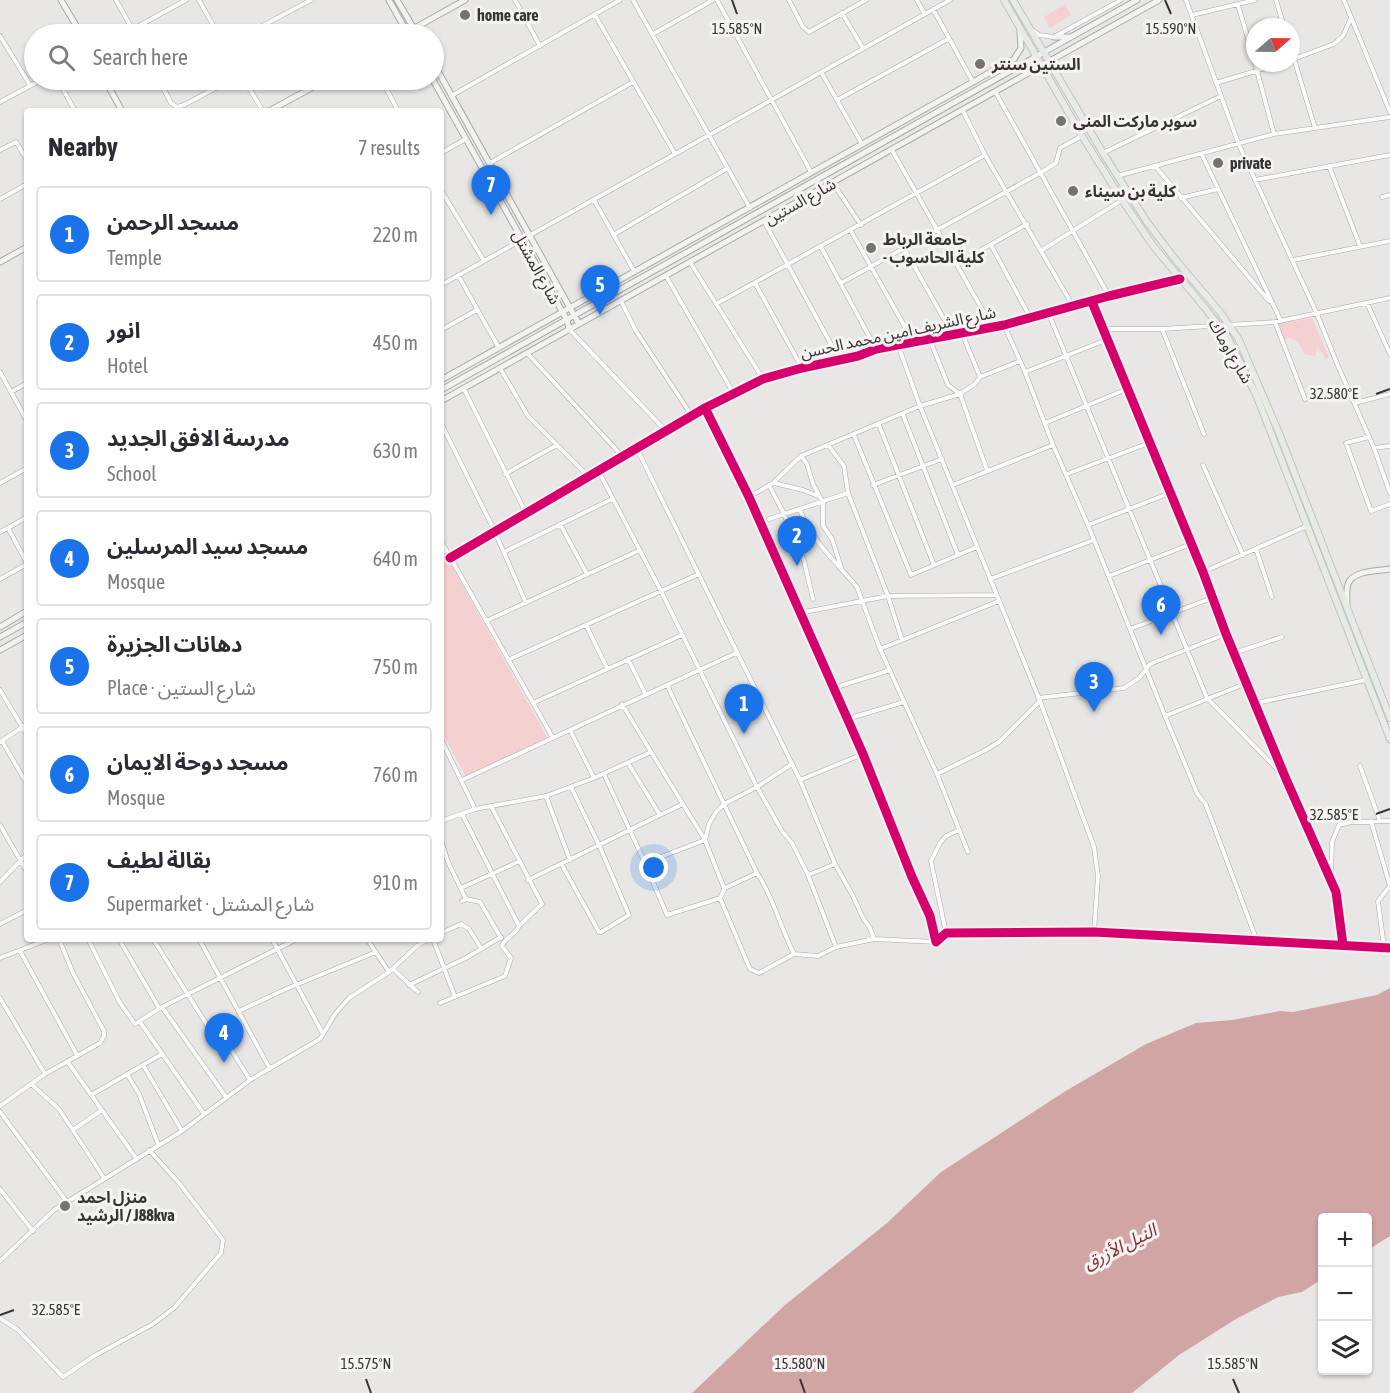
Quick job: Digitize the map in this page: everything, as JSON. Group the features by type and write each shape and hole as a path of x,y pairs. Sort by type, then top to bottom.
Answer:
{"main road":[{"path":"61,0 75,24"},
{"path":"389,0 401,24"},
{"path":"398,0 411,24"},
{"path":"428,24 465,0"},
{"name":"شارع اوماك","path":"1004,0 1082,136 1122,200 1154,247 1220,327 1243,366 1308,526 1390,739"},
{"path":"1013,0 1059,77 1051,82"},
{"name":"شارع الستين","path":"444,389 1137,0"},
{"name":"شارع الستين","path":"444,400 1159,0"},
{"path":"1107,17 1113,26"},
{"path":"1004,74 1021,48 1020,30"},
{"path":"1054,37 1071,37"},
{"path":"444,378 1014,59"},
{"name":"شارع اوماك","path":"1059,77 1117,176 1161,241 1230,326 1249,360 1390,718"},
{"name":"شارع المشتل","path":"444,83 579,324"},
{"path":"110,90 120,108"},
{"path":"275,108 308,90"},
{"name":"شارع المشتل","path":"439,90 563,312 569,329"},
{"path":"871,139 875,146"},
{"path":"810,182 816,192"},
{"path":"799,188 805,198"},
{"path":"682,245 686,252"},
{"path":"0,262 24,249"},
{"path":"444,393 447,398"},
{"path":"1272,435 1279,433"},
{"path":"1346,606 1348,585 1351,579 1365,573 1390,569"},
{"path":"9,632 2,626 24,613"},
{"path":"0,637 24,624"},
{"path":"0,650 24,637"},
{"path":"1371,694 1379,690"}],"street":[{"path":"116,0 130,24"},
{"path":"147,24 186,0"},
{"path":"199,0 212,24"},
{"path":"266,24 311,0"},
{"path":"515,0 540,46"},
{"path":"451,96 620,0"},
{"path":"633,0 750,208"},
{"path":"653,34 715,0 812,173"},
{"path":"789,0 807,31 866,0"},
{"path":"917,0 924,13"},
{"path":"444,283 950,0"},
{"path":"1030,29 1039,35 1054,37 1121,0"},
{"path":"1186,0 1239,145 1317,314 1374,448 1390,493"},
{"path":"1192,15 1255,0"},
{"path":"1276,0 1281,18"},
{"path":"1344,0 1390,112"},
{"path":"1238,5 1246,32"},
{"path":"933,9 974,83"},
{"path":"842,13 863,48"},
{"path":"595,15 675,154"},
{"path":"1300,57 1334,44 1343,36 1351,17"},
{"path":"0,36 2,43 24,76"},
{"path":"837,100 948,39"},
{"path":"821,72 862,144"},
{"path":"1216,84 1254,72"},
{"path":"1257,72 1274,134"},
{"path":"1297,72 1315,128"},
{"path":"489,164 633,82"},
{"path":"0,102 24,88"},
{"path":"63,90 73,108"},
{"path":"164,90 171,103 177,107 211,90"},
{"path":"250,90 261,108"},
{"path":"387,90 396,108"},
{"path":"996,93 1109,296"},
{"path":"1103,153 1221,96"},
{"path":"963,111 985,155 1073,306"},
{"path":"1117,176 1274,134 1390,117"},
{"path":"841,283 1040,173 1056,163 1060,148 1082,136"},
{"path":"444,151 466,139"},
{"path":"0,150 16,142 24,155"},
{"name":"شارع الشريف امين محمد الحسن","path":"892,150 992,327"},
{"path":"1255,180 1390,154"},
{"path":"716,304 985,155"},
{"path":"1202,155 1281,321"},
{"path":"1155,166 1273,306"},
{"path":"1329,166 1360,246"},
{"path":"613,236 728,168"},
{"path":"833,183 861,225"},
{"path":"0,199 24,186"},
{"path":"1181,198 1218,189"},
{"path":"444,195 484,261"},
{"path":"1382,197 1390,195"},
{"path":"594,200 634,271"},
{"path":"1042,250 1122,200"},
{"path":"764,221 838,359"},
{"path":"956,264 1027,224"},
{"path":"851,231 914,343"},
{"path":"1293,260 1390,241"},
{"path":"991,245 1030,317"},
{"path":"821,247 876,349"},
{"path":"904,248 953,335"},
{"path":"690,262 763,379"},
{"path":"458,275 499,348"},
{"path":"666,276 734,394"},
{"name":"شارع الشريف امين محمد الحسن","path":"450,558 705,408 763,379 858,356 876,349 1004,325 1180,279"},
{"path":"755,283 802,368"},
{"path":"1102,329 1220,327 1275,322 1390,298"},
{"path":"621,301 636,331 692,416"},
{"path":"1092,302 1203,572 1226,634 1336,892 1343,945"},
{"path":"1367,303 1389,355"},
{"path":"444,328 477,310"},
{"path":"1048,312 1208,698 1286,779"},
{"path":"1275,322 1305,399"},
{"path":"1004,325 1197,793 1206,805 1257,941"},
{"path":"569,329 666,431"},
{"path":"1162,329 1204,434"},
{"path":"962,333 980,377"},
{"path":"930,340 948,385 960,394 987,470"},
{"path":"1025,372 1106,340"},
{"path":"898,345 920,406 1039,700 1094,847 1098,876 1094,932"},
{"path":"527,353 622,457"},
{"path":"749,497 771,484 801,456 920,406 960,394 975,384 980,377 1020,361"},
{"path":"500,368 528,416 589,476"},
{"path":"0,372 24,416"},
{"path":"11,392 24,385"},
{"path":"464,389 526,513"},
{"path":"1045,423 1127,389"},
{"path":"1355,403 1390,394"},
{"path":"705,408 749,497 848,719 930,916 936,942"},
{"path":"903,415 958,555"},
{"path":"879,425 934,565"},
{"path":"444,429 495,532 526,603"},
{"path":"854,435 911,575 977,547"},
{"path":"1369,437 1347,443 1371,511 1390,504"},
{"path":"1067,474 1149,443"},
{"path":"506,474 558,445"},
{"path":"828,445 844,466 848,493 888,596 902,640"},
{"path":"953,484 1053,445"},
{"path":"1374,448 1390,446"},
{"path":"637,449 800,780 835,864 874,939"},
{"path":"801,456 807,464 813,484 823,502 823,526 832,539 842,570"},
{"path":"873,485 942,459"},
{"path":"1203,465 1243,555"},
{"path":"0,483 24,470"},
{"path":"598,471 661,591 757,787 782,831 792,843 808,875 836,947"},
{"path":"771,484 803,490 820,497"},
{"path":"771,484 804,561 813,599"},
{"path":"769,519 848,493"},
{"path":"1088,525 1170,493"},
{"path":"504,552 612,499"},
{"path":"800,510 806,527 817,543 857,587 880,649 937,774 968,852"},
{"path":"0,532 24,519"},
{"path":"560,524 587,574"},
{"path":"1203,572 1308,526"},
{"path":"8,528 24,558"},
{"path":"990,579 1094,540"},
{"path":"1109,576 1191,544"},
{"path":"444,546 552,738"},
{"path":"1256,549 1272,597"},
{"path":"486,621 639,551"},
{"path":"0,579 24,566"},
{"path":"508,660 699,574"},
{"path":"799,613 888,596 997,595"},
{"path":"1130,629 1212,598"},
{"path":"880,649 999,601"},
{"path":"586,625 607,668"},
{"path":"937,774 999,742 1039,700 1124,687 1139,678 1150,664 1226,634"},
{"path":"533,703 682,635"},
{"path":"1234,653 1282,637"},
{"path":"462,780 736,653"},
{"path":"628,659 646,694"},
{"path":"834,688 890,670"},
{"path":"1256,703 1366,680"},
{"path":"1165,716 1247,683"},
{"path":"667,685 757,873 768,890 781,929 794,954"},
{"path":"0,690 24,725"},
{"path":"848,719 904,702"},
{"path":"622,704 705,840 725,888"},
{"path":"24,727 1,741 24,779"},
{"path":"570,730 594,778"},
{"path":"444,745 475,809"},
{"path":"444,820 475,809 546,796 604,774 651,752"},
{"path":"800,780 863,754"},
{"path":"628,763 660,814"},
{"path":"705,840 708,824 724,804 757,787 792,764"},
{"path":"1360,766 1380,821"},
{"path":"604,774 667,915 720,898 725,888 757,873"},
{"path":"562,865 597,929 601,932 630,913 571,787"},
{"path":"546,796 570,860"},
{"path":"528,880 683,804"},
{"path":"409,985 466,958 481,948 515,935 519,926 542,906 491,806"},
{"path":"462,814 519,926"},
{"path":"1371,821 1390,885 1378,901 1384,947"},
{"path":"1330,879 1332,842 1339,825 1351,822 1390,821"},
{"path":"0,825 24,866"},
{"path":"946,933 931,861 946,836 959,830"},
{"path":"645,863 705,840"},
{"path":"440,1003 504,976 511,958 511,955 502,948 502,940 480,902 464,900 444,849"},
{"path":"0,882 24,856"},
{"path":"460,888 520,861"},
{"path":"808,875 835,864"},
{"path":"720,898 750,969 759,973 794,954 818,956 836,947 874,939 936,942 946,933 1094,932 1390,948"},
{"path":"0,924 24,912"},
{"path":"444,932 461,924 469,929 481,948"},
{"path":"0,958 42,942"},
{"path":"0,1106 45,1074 100,1043 104,1036 104,1031 73,973 60,942"},
{"path":"89,942 120,1004 133,1023 140,1022 187,994 291,942"},
{"path":"121,942 161,1008 225,1097"},
{"path":"155,942 215,1038 227,1042 250,1080"},
{"path":"201,942 270,1069"},
{"path":"274,942 323,1034"},
{"path":"369,942 391,970 417,992"},
{"path":"0,1262 42,1220 67,1202 182,1131 250,1080 320,1039 335,1014 349,998 391,970 423,942"},
{"path":"434,942 455,997"},
{"path":"20,951 77,1055"},
{"path":"239,1011 376,952"},
{"path":"0,998 45,1074"},
{"path":"140,1022 204,1114"},
{"path":"91,1095 162,1054"},
{"path":"67,1061 136,1158"},
{"path":"143,1065 182,1131"},
{"path":"127,1074 139,1094 158,1144"},
{"path":"31,1084 59,1109 104,1178"},
{"path":"73,1130 102,1110"},
{"path":"0,1112 67,1202"},
{"path":"0,1318 18,1330 63,1377 94,1356 153,1324 177,1304 221,1253 223,1240 179,1183 149,1150"},
{"path":"0,1189 33,1231"}],"shaded area":[{"path":"1065,4 1071,15 1050,28 1044,17"},
{"path":"1312,318 1329,357 1326,359 1318,347 1315,356 1304,354 1297,342 1284,339 1278,324"},
{"path":"448,559 549,741 467,779 444,736 444,562"}],"water":[{"name":"النيل الأزرق","path":"1390,988 1390,1236 1372,1247 1372,1213 1318,1213 1318,1282 1302,1292 1278,1297 1236,1319 1179,1355 1132,1393 692,1393 785,1305 887,1223 941,1172 1064,1092 1146,1044 1196,1023 1232,1020 1280,1011 1293,1012 1377,995"}],"cycle path":[{"path":"450,558 705,408 763,379 858,356 876,349 1004,325 1180,279"},
{"path":"1092,302 1203,572 1226,634 1336,892 1343,945"},
{"path":"705,408 749,497 863,754 930,916 936,942 946,933 1094,932 1390,948"}],"place":[{"name":"home care","path":"465,15"},
{"name":"الستين سنتر","path":"980,64"},
{"name":"سوبر ماركت المنى","path":"1061,121"},
{"name":"private","path":"1218,163"},
{"name":"كلية بن سيناء","path":"1073,191"},
{"name":"بقالة لطيف","path":"491,215"},
{"name":"جامعة الرباط - كلية الحاسوب","path":"871,248"},
{"name":"دهانات الجزيرة","path":"600,315"},
{"name":"انور","path":"797,566"},
{"name":"مسجد دوحة الايمان","path":"1161,635"},
{"name":"مدرسة الافق الجديد","path":"1094,712"},
{"name":"مسجد الرحمن","path":"744,734"},
{"name":"مسجد سيد المرسلين","path":"224,1063"},
{"name":"منزل احمد الرشيد / J88kva","path":"65,1206"}]}
